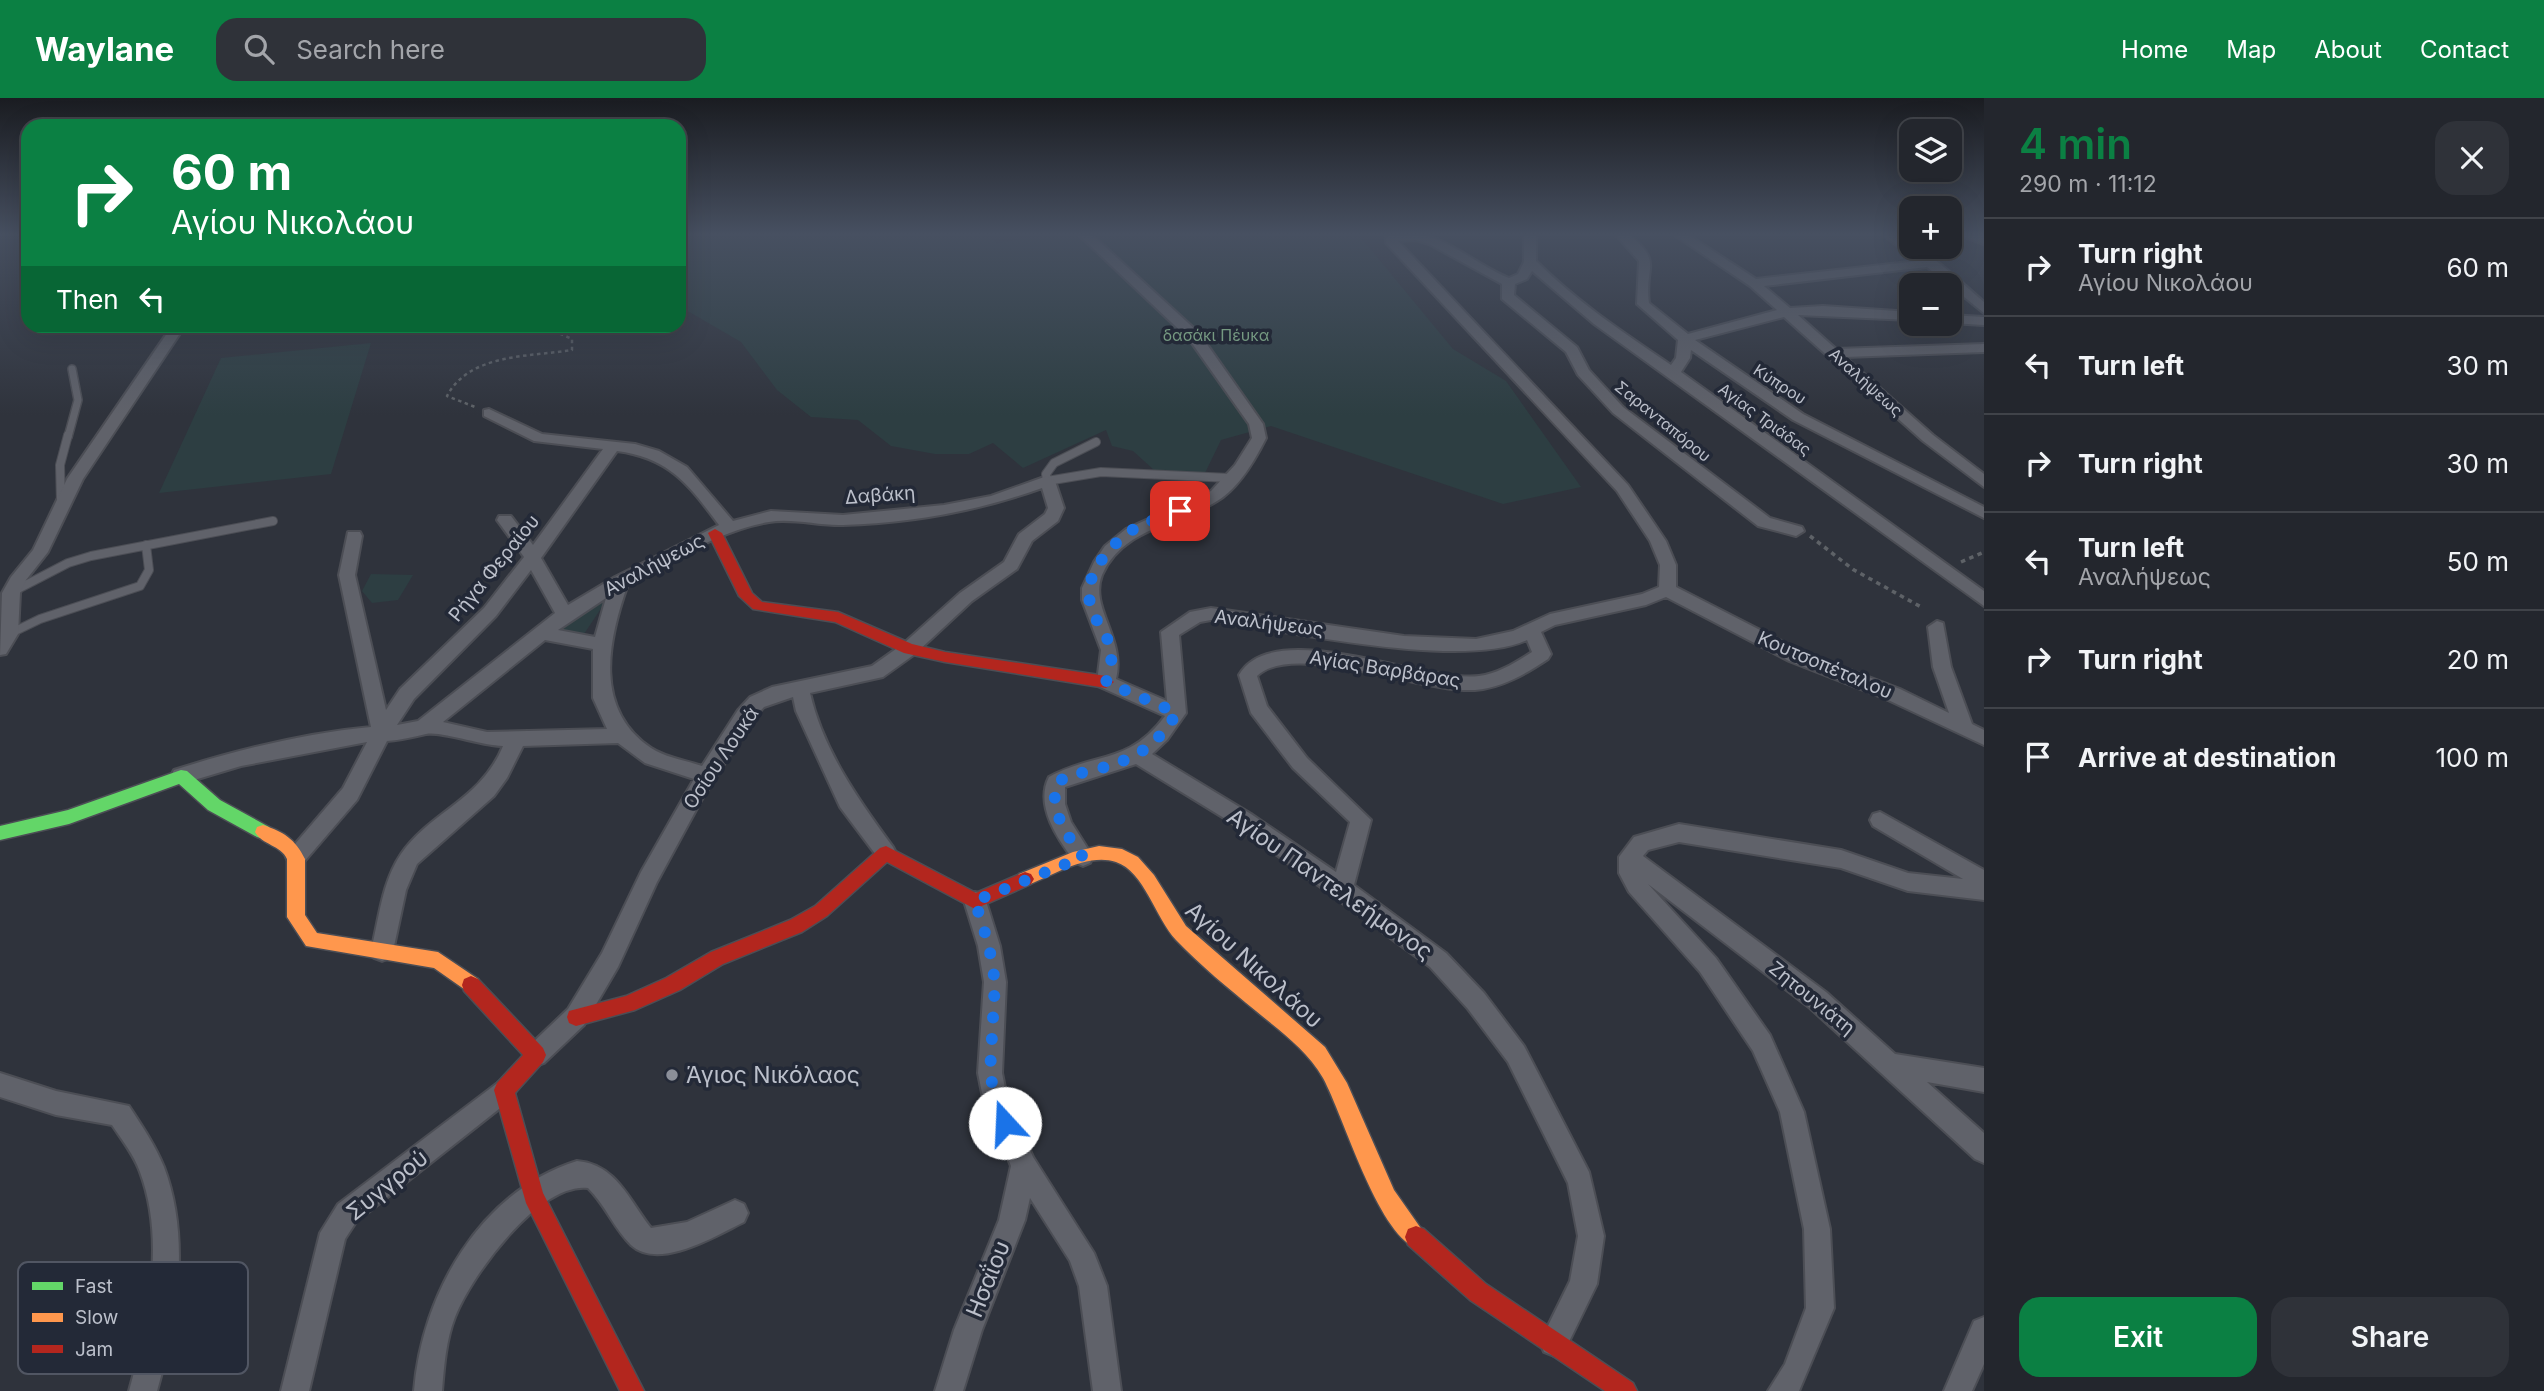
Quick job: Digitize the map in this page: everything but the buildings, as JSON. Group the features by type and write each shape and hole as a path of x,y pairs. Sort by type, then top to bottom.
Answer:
{"street":[{"path":"1106,682 1112,653 1089,594 1093,576 1111,549 1137,527 1201,503 1216,494 1246,462 1259,438 1256,424 1194,336 1149,294"},
{"path":"1441,294 1623,488 1658,541 1670,579 1667,590"},
{"name":"Σαρανταπόρου","path":"1507,294 1572,350 1583,372 1618,410 1765,522 1796,531"},
{"name":"Αγίας Τριάδας","path":"1562,294 1984,600"},
{"name":"Κύπρου","path":"1640,294 1650,312 1798,417 1984,513"},
{"name":"Αναλήψεως","path":"1767,294 1928,438 1983,483"},
{"path":"1967,294 1984,309"},
{"path":"1673,373 1684,358 1685,339 1786,312 1823,310 1899,315"},
{"path":"1962,320 1984,321"},
{"path":"0,649 9,634 11,593 50,535 61,503 173,333"},
{"path":"1837,354 1984,348"},
{"path":"489,413 539,438 643,448 666,456 682,471 722,530"},
{"name":"Ρήγα Φεραίου","path":"296,857 350,794 382,732 407,694 490,612 531,555 585,489 613,446"},
{"name":"Δαβάκη","path":"722,530 771,516 843,520 931,512 994,500 1047,481"},
{"name":"Οσίου Λουκά","path":"536,1055 576,1017 610,960 648,878 706,775 757,702 772,694 877,672 909,649 965,597 1011,565 1025,538 1052,517 1056,508 1047,481"},
{"path":"505,520 531,555 565,615"},
{"name":"Αναλήψεως","path":"181,776 241,758 382,732 404,734 425,726 565,615 621,581 722,530 746,596 758,606 838,617 909,649 1106,682 1177,713 1177,685 1170,655 1170,632 1196,616 1211,614 1452,646 1497,643 1550,620 1646,599 1667,590"},
{"path":"354,536 347,575 382,732"},
{"path":"621,581 600,644 599,675 605,699 621,736 646,755 706,775"},
{"name":"Κουτσοπέταλου","path":"1667,590 1795,656 1893,694 1984,738"},
{"path":"1937,627 1942,667 1964,728"},
{"name":"Αγίας Βαρβάρας","path":"1342,888 1361,820 1300,764 1258,708 1248,675 1263,662 1302,656 1424,679 1478,683 1519,670 1542,654 1531,629"},
{"path":"542,633 600,644"},
{"path":"800,688 805,711 847,801 887,853 975,901 989,946 995,982 990,1073 995,1098 1024,1166 1085,1264 1093,1286 1107,1391"},
{"path":"1083,857 1067,835 1055,810 1056,783 1068,775 1139,756 1162,736 1177,713"},
{"path":"425,726 487,739 621,736"},
{"path":"383,951 400,878 409,860 425,841 486,791 507,762 516,739"},
{"name":"Αγίου Παντελεήμονος","path":"1139,756 1244,820 1342,888 1438,960 1476,1001 1516,1054 1580,1181 1591,1236 1583,1284 1554,1342"},
{"path":"0,833 69,817 181,776 214,805 290,847 296,857 295,910 298,929 312,940 438,960 468,982 536,1055 504,1090 533,1196 632,1391"},
{"path":"1881,820 1922,847 1984,880"},
{"path":"1782,1391 1795,1373 1820,1308 1817,1229 1793,1112 1762,1043 1708,965 1637,886 1630,873 1629,857 1641,843 1678,834 1777,847 1841,859 1908,882 1984,891"},
{"path":"576,1017 628,1004 673,984 717,958 796,926 821,911 887,853"},
{"name":"Αγίου Νικολάου","path":"975,901 1083,857 1104,853 1122,855 1135,864 1176,929 1298,1034 1328,1066 1379,1186 1399,1220 1431,1254 1625,1391"},
{"name":"Ζητουνιάτη","path":"1629,857 1818,1000 1984,1150"},
{"path":"1892,1065 1984,1080"},
{"path":"0,1085 19,1086 47,1101 95,1107 120,1115 154,1172 162,1213 166,1262"},
{"name":"Συγγρού","path":"295,1391 333,1233 347,1213 504,1090"},
{"name":"Ησαΐου","path":"949,1391 968,1330 1012,1220 1024,1166"},
{"path":"428,1391 430,1362 444,1310 474,1257 533,1196 568,1175 592,1175 649,1243 665,1242 735,1213"},
{"path":"1958,1391 1984,1331"},
{"path":"143,1391 147,1374"}],"lane":[{"path":"61,503 60,465 78,400 72,369"},
{"path":"1096,442 1054,463 1046,474 1047,481 1101,472 1230,478"},
{"path":"11,593 68,563 273,521"},
{"path":"9,634 40,619 140,586 149,570 146,545"}],"path":[{"path":"489,413 447,397 450,385 466,370 491,362 572,350 572,339 558,333"},
{"path":"1796,531 1813,537 1854,570 1923,608"}],"green space":[{"name":"δασάκι Πέυκα","path":"686,294 1408,294 1453,349 1506,381 1581,487 1503,504 1271,426 1221,440 1205,473 1154,470 1133,451 1112,446 1106,430 1023,468 993,443 969,454 935,454 891,446 858,420 811,417 777,390 741,342 686,310"},
{"path":"371,343 331,474 159,493 221,358"},
{"path":"371,574 413,575 398,600 372,603 362,591"},
{"path":"612,592 582,637 555,628"}],"traffic: fast":[{"path":"0,833 69,817 181,776 214,805 263,832"}],"traffic: slow":[{"path":"263,832 290,847 296,859 296,917 312,940 438,960 471,985"},
{"path":"1025,879 1073,859 1099,853 1111,853 1132,862 1147,880 1180,932 1216,966 1300,1036 1323,1061 1350,1111 1387,1197 1416,1237"}],"traffic: jam":[{"path":"715,533 746,596 758,606 838,617 909,649 945,657 1106,682"},
{"path":"576,1017 628,1004 673,984 717,958 796,926 821,911 886,853 975,901 1025,879"},
{"path":"471,985 536,1055 504,1090 533,1196 632,1391"},
{"path":"1416,1237 1478,1292 1625,1391"}],"place":[{"name":"Άγιος Νικόλαος","path":"672,1075"}],"route":[{"path":"1005,1123 995,1098 990,1073 995,982 989,946 975,901 1083,857 1067,835 1055,810 1053,796 1056,783 1068,775 1139,756 1162,736 1177,713 1106,682 1112,653 1089,594 1093,576 1111,549 1137,527 1180,511"}]}
